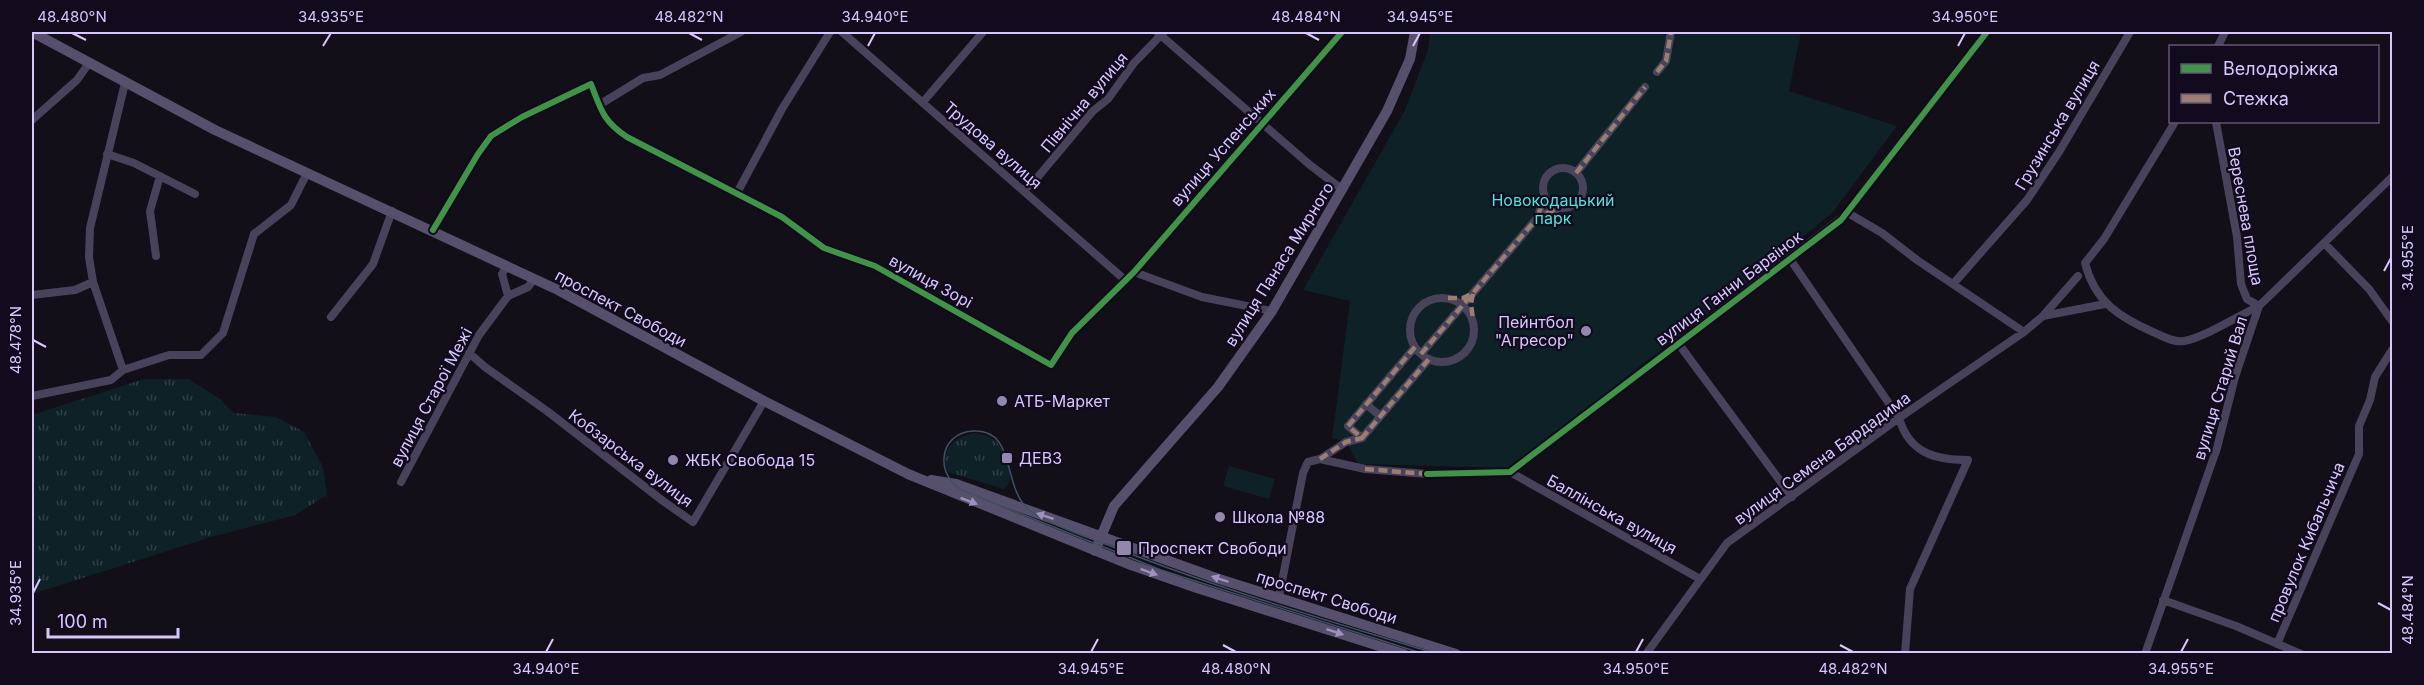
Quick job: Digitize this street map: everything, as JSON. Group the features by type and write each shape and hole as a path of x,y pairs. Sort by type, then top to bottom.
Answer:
{"main road":[{"name":"проспект Свободи","path":"32,32 211,128 534,279 764,401 916,477 1095,551 1190,586 1404,654"},
{"name":"вулиця Панаса Мирного","path":"1095,551 1114,506 1218,387 1272,311 1343,190 1405,74 1415,32"},
{"name":"проспект Свободи","path":"916,477 956,484 1206,574 1456,654"}],"street":[{"path":"599,105 644,78 660,75 741,32"},
{"path":"737,193 787,100 830,32"},
{"name":"Трудова вулиця","path":"842,32 1125,280"},
{"path":"923,102 983,32"},
{"path":"1161,32 1310,165 1343,190"},
{"name":"Північна вулиця","path":"1024,190 1037,178 1093,111 1108,99 1134,63 1161,32"},
{"name":"вулиця Успенських","path":"1125,280 1342,32"},
{"path":"1657,72 1666,61 1671,32"},
{"name":"вулиця Ганни Барвінок","path":"1510,472 1848,213 1867,185 1988,32"},
{"name":"Грузинська вулиця","path":"1954,283 2027,200 2059,152 2130,32"},
{"path":"32,120 77,80 89,63"},
{"path":"123,370 93,282 89,257 90,228 125,83"},
{"name":"вулиця Зорі","path":"433,230 491,136 522,117 591,84 599,105 611,126 619,131 782,217 824,248 875,266 1051,365 1072,333 1125,280"},
{"path":"1576,173 1645,87"},
{"name":"Вереснева площа","path":"2174,123 2104,239 2085,263 2089,276 2105,304 2131,323 2165,338 2182,342 2204,334 2259,306"},
{"name":"Вереснева площа","path":"2216,123 2237,237 2241,284 2247,299 2259,306"},
{"path":"107,154 160,176 195,194"},
{"path":"1421,354 1538,218 1559,208 1575,205 1581,197 1583,186 1576,173 1566,168 1551,172 1544,180 1544,195 1538,218"},
{"path":"32,396 111,380 123,370 169,355 201,355 223,333 254,234 291,205 308,173"},
{"path":"156,256 150,211 160,176"},
{"name":"вулиця Старий Вал","path":"2145,654 2217,448 2235,377 2259,306 2392,177"},
{"path":"1544,195 1550,204 1559,208"},
{"path":"331,317 373,264 392,211"},
{"path":"1848,213 1882,233 1917,260 2024,332"},
{"path":"2324,243 2369,289 2392,321"},
{"path":"1790,259 1899,418 1903,434 1921,452 1949,460 1968,460 1910,589 1905,654"},
{"path":"507,266 502,274 508,297"},
{"path":"1134,272 1202,297 1272,311"},
{"name":"вулиця Семена Бардадима","path":"1646,654 1727,543 1899,418 2024,332 2043,315 2078,276"},
{"name":"вулиця Старої Межі","path":"401,482 479,335 508,297 528,287 534,279"},
{"path":"32,295 75,290 93,282"},
{"path":"1473,293 1471,304 1474,336 1467,351 1445,362 1429,359 1421,354 1415,347 1410,332 1412,318 1418,308 1431,299 1463,298 1473,293"},
{"path":"1448,298 1463,305 1473,319"},
{"path":"2043,315 2105,304"},
{"path":"1678,343 1792,497"},
{"path":"1346,442 1348,426 1415,347"},
{"name":"провулок Кибальчича","path":"2277,644 2359,454 2360,426 2370,400 2375,377 2392,350"},
{"name":"Кобзарська вулиця","path":"469,352 485,367 605,454 693,522 764,401"},
{"path":"1279,597 1302,473 1308,462 1320,459 1346,442 1362,438 1429,359"},
{"path":"1366,404 1380,416"},
{"path":"1348,426 1362,438"},
{"path":"1320,459 1365,469 1427,474 1510,472"},
{"name":"Баллінська вулиця","path":"1510,472 1700,579"},
{"path":"2163,600 2236,626 2301,654"}],"green space":[{"name":"Новокодацький парк","path":"1430,32 1801,32 1789,91 1897,126 1833,212 1776,260 1510,468 1358,464 1346,442 1332,438 1350,301 1303,290 1405,110 1428,50"},
{"path":"144,379 189,379 217,397 234,413 276,417 304,432 323,467 327,495 295,515 211,537 32,594 32,415"},
{"path":"974,433 994,439 1003,451 1010,472 1010,479 1004,489 948,472 945,458 950,446 955,441"},
{"path":"1229,466 1275,479 1269,499 1223,486"}],"tram line":[{"path":"1424,654 1161,570 964,491 948,476 944,457 947,447 952,439 961,434 973,431 988,433 997,440 1004,451 1017,493 1024,505 1035,514 1076,533 1197,578 1437,654"}],"marked path":[{"path":"1657,72 1666,61 1671,32"},
{"path":"1576,173 1645,87"},
{"path":"1538,217 1544,195"},
{"path":"1421,354 1538,217 1559,208"},
{"path":"1448,298 1463,298 1473,293 1471,304 1473,319"},
{"path":"1415,347 1348,426 1362,438 1429,359"},
{"path":"1320,459 1346,442 1362,438"},
{"path":"1365,469 1427,474"}],"cycle path":[{"path":"433,230 491,136 522,117 591,84 597,101 608,120 627,137 782,217 824,248 875,266 1051,365 1072,333 1134,272 1342,32"},
{"path":"1427,474 1510,472 1841,220 1987,32"}],"place":[{"name":"Пейнтбол \"Агресор\"","path":"1586,331"},
{"name":"АТБ-Маркет","path":"1002,401"},
{"name":"ДЕВЗ","path":"1007,458"},
{"name":"ЖБК Свобода 15","path":"673,460"},
{"name":"Школа №88","path":"1220,517"},
{"name":"Проспект Свободи","path":"1124,548"}]}
